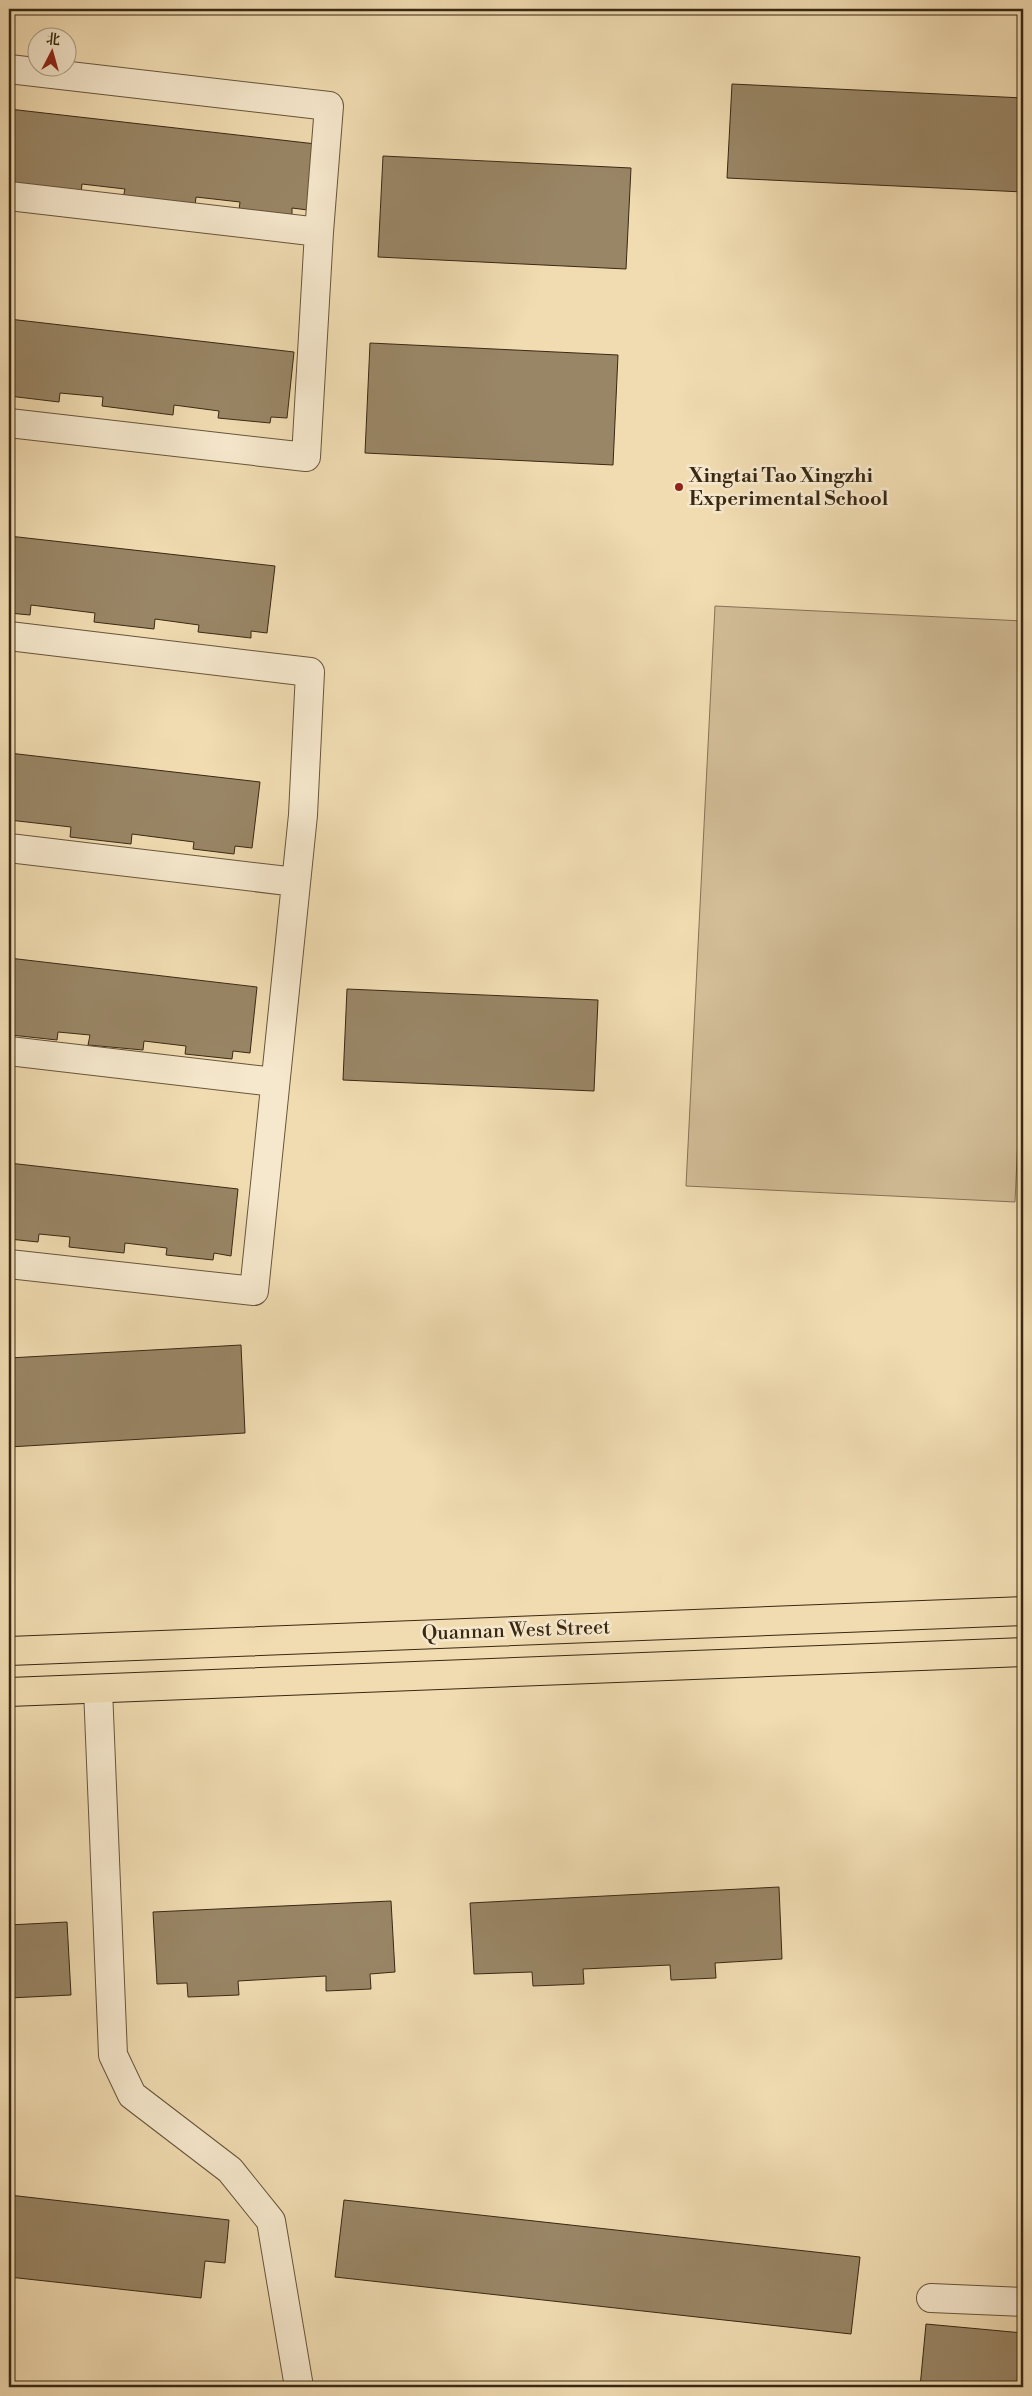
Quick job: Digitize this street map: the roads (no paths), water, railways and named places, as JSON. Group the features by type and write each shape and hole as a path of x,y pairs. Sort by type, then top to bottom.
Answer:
{"main road":[{"name":"Quannan West Street","path":"9,1651 1023,1611"},
{"name":"Quannan West Street","path":"9,1692 1023,1652"}],"lane":[{"path":"9,69 329,106 319,232 306,457 9,423"},
{"path":"9,196 319,232"},
{"path":"9,636 310,672 303,815 254,1291 9,1264"},
{"path":"9,848 296,882"},
{"path":"9,1051 275,1082"},
{"path":"98,1689 114,2056 132,2095 230,2170 271,2221 299,2387"},
{"path":"931,2298 1023,2302"}],"place":[{"name":"Xingtai Tao Xingzhi Experimental School","path":"679,487"}]}
